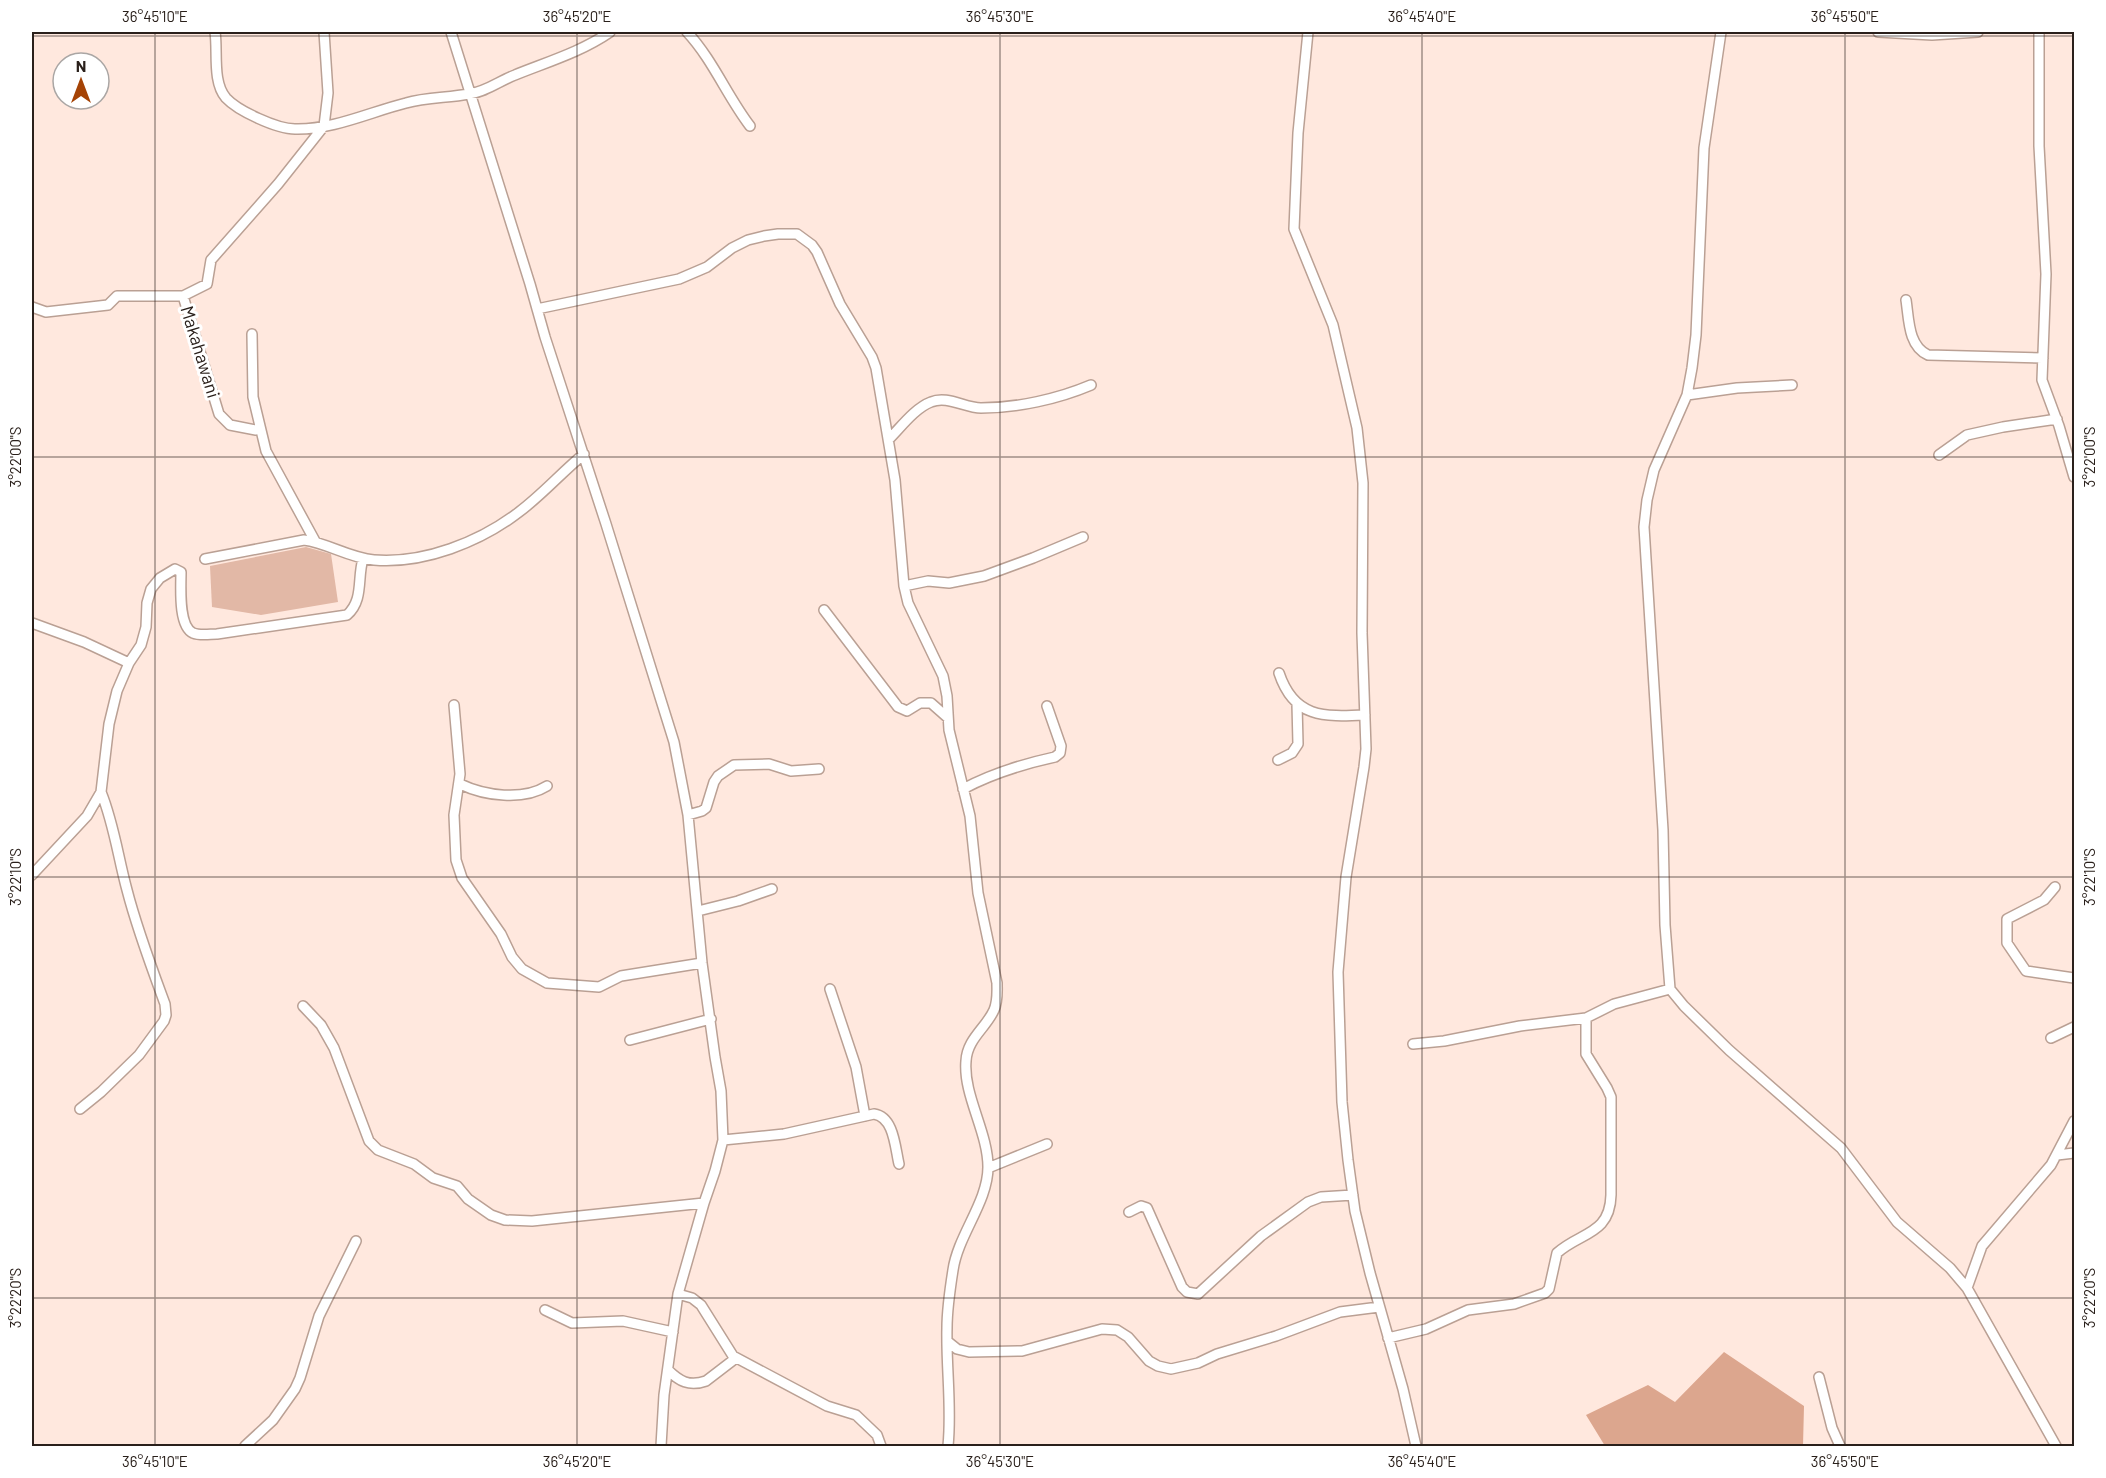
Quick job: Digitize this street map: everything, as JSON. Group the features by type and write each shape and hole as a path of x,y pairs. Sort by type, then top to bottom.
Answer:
{"street":[{"path":"215,32 219,83 224,96 236,106 282,128 297,129 324,126 418,100 484,90 513,75 566,56 610,32"},
{"path":"183,296 207,284 211,260 278,184 324,126 328,93 324,32"},
{"path":"450,32 674,742 688,815 702,963 722,1091 723,1140 716,1171 704,1203 678,1294 664,1395 661,1446"},
{"path":"687,32 708,58 738,110 750,126"},
{"path":"1308,32 1298,133 1294,229 1333,325 1357,428 1363,483 1364,767 1346,877 1338,972 1342,1102 1353,1195 1370,1273 1403,1389 1416,1446"},
{"path":"1721,32 1704,148 1696,335 1687,395 1654,470 1644,527 1670,988 1683,1006 1743,1063 1841,1148 1897,1222 1950,1268 1967,1288 2056,1446"},
{"path":"1878,32 1932,35 1978,32"},
{"path":"2039,32 2039,146 2046,274 2042,380 2057,419 2074,477"},
{"path":"537,309 679,279 707,267 732,248 748,240 778,234 797,234 812,245 817,252 840,304 872,357 880,387 895,480 904,586 908,603 943,676 949,730 973,838 978,893 998,996 993,1012 972,1040 966,1059 967,1076 988,1168 985,1185 953,1267 947,1318 948,1446"},
{"name":"Makahawani","path":"32,307 46,312 108,305 117,296 183,296 219,414 230,425 256,430"},
{"path":"1906,300 1915,346 1928,355 2043,358"},
{"path":"252,334 253,397 266,451 315,541"},
{"path":"889,439 920,409 936,400 977,408 1015,406 1072,393 1091,385"},
{"path":"1687,395 1737,388 1792,385"},
{"path":"1939,455 1967,435 2057,419"},
{"path":"206,559 296,540 315,541 363,559 400,560 426,557 483,535 520,512 584,453"},
{"path":"904,586 928,581 949,583 984,576 1083,537"},
{"path":"32,874 87,816 101,792 112,707 129,663 140,649 146,627 147,603 156,582 167,572 175,569 181,572 183,620 187,630 196,634 217,634 347,615 354,609 358,598 359,570 363,559"},
{"path":"824,610 898,707 908,711 920,703 931,703 948,718"},
{"path":"32,623 84,642 129,663"},
{"path":"1279,673 1283,687 1297,704 1309,711 1342,716 1365,715"},
{"path":"1278,760 1292,753 1298,744 1297,704"},
{"path":"454,705 460,784 454,815 454,835 459,871 471,894 501,934 512,957 522,969 547,983 598,987 621,976 702,963"},
{"path":"963,789 981,779 1013,767 1060,753 1061,746 1047,705"},
{"path":"688,815 702,812 718,776 734,765 769,764 791,771 819,769"},
{"path":"460,784 479,791 516,795 536,792 547,786"},
{"path":"80,1109 133,1062 160,1028 166,1015 165,1004 138,930 120,864 109,811 101,792"},
{"path":"2055,887 2044,900 2007,919 2007,943 2026,971 2074,978"},
{"path":"698,911 738,901 772,889"},
{"path":"830,988 856,1067 865,1116"},
{"path":"1413,1044 1444,1041 1520,1026 1586,1018 1614,1004 1670,988"},
{"path":"303,1006 321,1024 334,1048 369,1141 378,1150 414,1164 433,1178 457,1186 468,1199 491,1215 506,1220 532,1221 704,1203"},
{"path":"1388,1338 1426,1329 1468,1310 1514,1304 1545,1293 1549,1288 1557,1253 1590,1233 1608,1215 1611,1206 1611,1097 1586,1054 1586,1018"},
{"path":"630,1040 711,1019"},
{"path":"2051,1038 2074,1028"},
{"path":"723,1140 784,1134 874,1114 886,1119 899,1164"},
{"path":"1967,1288 1977,1257 1986,1240 2057,1155 2074,1121"},
{"path":"988,1168 1047,1144"},
{"path":"2057,1155 2074,1153"},
{"path":"1129,1212 1141,1206 1147,1208 1182,1287 1187,1292 1198,1294 1261,1236 1308,1202 1321,1197 1353,1195"},
{"path":"245,1446 273,1420 295,1389 319,1316 356,1241"},
{"path":"678,1294 692,1298 701,1305 736,1358 827,1406 856,1415 877,1436 880,1446"},
{"path":"947,1341 957,1349 969,1352 1022,1351 1102,1329 1117,1330 1128,1337 1149,1361 1171,1369 1198,1363 1217,1354 1276,1336 1340,1312 1379,1307"},
{"path":"545,1310 572,1323 623,1321 673,1332"},
{"path":"668,1370 683,1383 700,1383 736,1358"},
{"path":"1819,1377 1832,1428 1840,1446"}],"shaded area":[{"path":"306,547 331,554 338,602 261,615 212,607 210,566"},
{"path":"1724,1352 1804,1406 1803,1446 1605,1446 1586,1415 1648,1385 1675,1402"}]}
